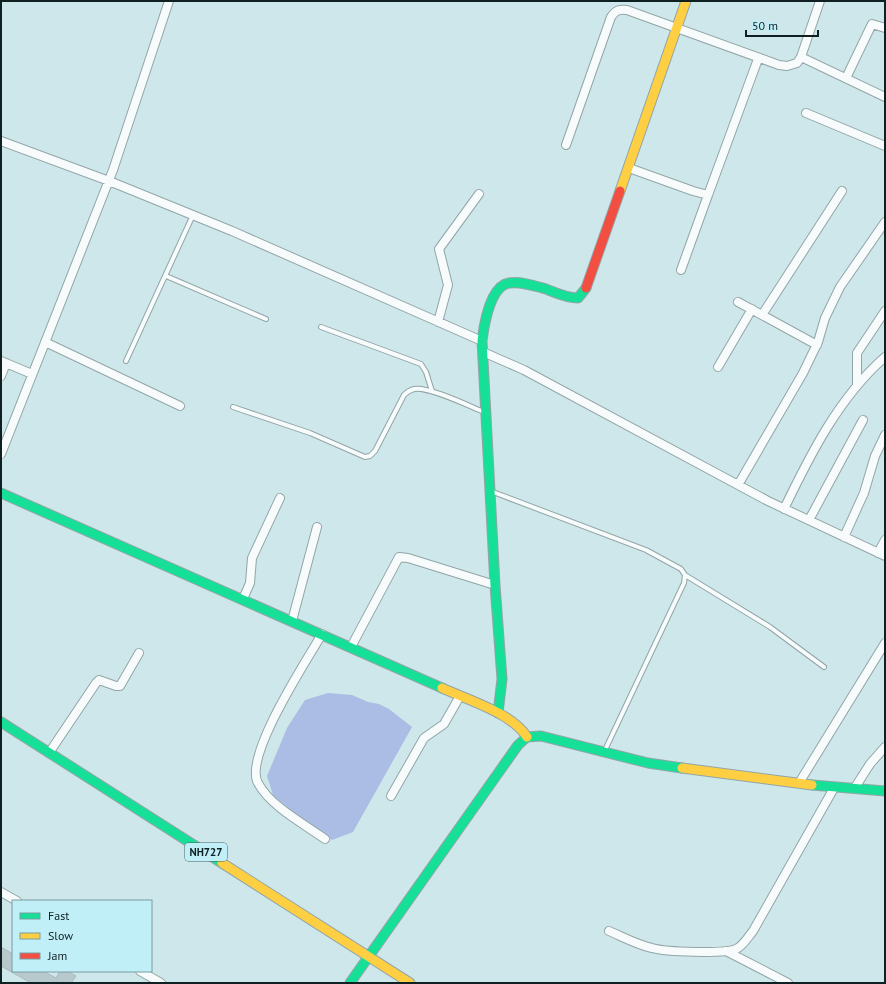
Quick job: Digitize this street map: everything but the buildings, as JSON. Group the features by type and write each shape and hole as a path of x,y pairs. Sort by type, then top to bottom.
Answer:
{"main road":[{"path":"498,713 502,679 495,585 482,341 483,330 496,292 503,284 516,282 526,284 571,298 578,298 586,288 686,1"},
{"path":"1,493 498,713 522,730 527,737"},
{"name":"NH727","path":"1,722 410,983"},
{"path":"350,983 518,745 527,737 541,736 648,763 834,788 885,791"}],"street":[{"path":"1,454 109,181 169,1"},
{"path":"566,145 611,17 614,12 619,9 626,10 758,59 787,66 797,63 801,57 820,1"},
{"path":"846,78 872,24 885,28"},
{"path":"801,57 885,97"},
{"path":"681,270 758,59"},
{"path":"806,113 885,146"},
{"path":"1,141 109,181 193,215 482,341"},
{"path":"628,168 708,195"},
{"path":"762,315 842,191"},
{"path":"438,322 448,285 439,249 479,194"},
{"path":"738,485 800,378 816,345 825,318 840,287 885,222"},
{"path":"738,302 816,345"},
{"path":"718,367 752,309"},
{"path":"857,385 855,360 857,353 885,311"},
{"path":"45,342 180,406"},
{"path":"483,352 524,370 784,509 882,555 885,540"},
{"path":"784,509 804,468 857,385 867,372 885,356"},
{"path":"1,376 4,362 32,374"},
{"path":"809,520 863,420"},
{"path":"844,537 869,481 875,456 885,435"},
{"path":"243,599 251,577 252,558 280,498"},
{"path":"292,621 317,527"},
{"path":"351,647 399,557 408,558 495,585"},
{"path":"322,634 267,729 259,757 256,776 257,782 278,806 325,839"},
{"path":"799,783 885,643"},
{"path":"49,753 99,680 120,686 139,652"},
{"path":"391,796 424,738 444,724 460,696"},
{"path":"854,789 870,764 885,747"},
{"path":"609,931 651,948 662,950 726,951 736,949 753,931 834,788"},
{"path":"1,892 15,900"},
{"path":"726,951 788,983"},
{"path":"142,972 161,983"}],"lane":[{"path":"126,361 193,215"},
{"path":"166,276 266,319"},
{"path":"321,327 421,364 426,372 432,391"},
{"path":"233,407 310,433 365,457 370,456 375,451 404,395 414,389 432,391 486,413"},
{"path":"490,492 646,550 674,564 681,569 685,575 770,627 824,668"},
{"path":"604,752 684,582 685,575"}],"water":[{"path":"328,693 352,695 368,702 379,704 389,709 412,727 353,832 332,840 302,820 273,795 267,776 287,728 305,700"}],"traffic: fast":[{"path":"498,713 502,679 495,585 482,341 486,316 497,291 502,286 509,283 528,284 574,298 578,298 586,288"},
{"path":"1,493 442,688"},
{"path":"1,722 222,863"},
{"path":"350,983 518,745 527,737 541,736 648,763 682,768"},
{"path":"812,785 885,791"}],"traffic: slow":[{"path":"620,191 686,1"},
{"path":"442,688 500,714 520,728 527,737"},
{"path":"682,768 812,785"},
{"path":"222,863 410,983"}],"traffic: jam":[{"path":"586,288 620,191"}]}
